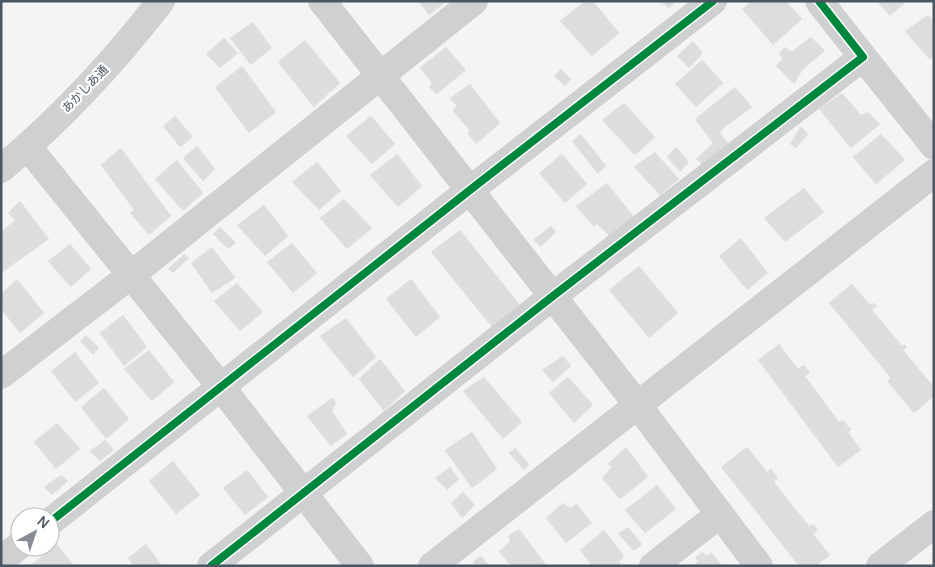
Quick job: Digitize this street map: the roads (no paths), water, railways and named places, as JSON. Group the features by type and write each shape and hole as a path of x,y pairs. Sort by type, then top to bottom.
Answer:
{"street":[{"name":"あかしあ通","path":"1,169 28,146 94,81 161,1"},
{"path":"322,1 553,296 759,566"},
{"path":"1,375 132,275 474,1"},
{"path":"60,514 470,190 714,1"},
{"path":"818,1 934,146"},
{"path":"211,566 553,296 863,57"},
{"path":"28,146 221,387 360,566"},
{"path":"432,566 636,404 934,173"},
{"path":"653,566 720,514"},
{"path":"880,566 934,524"}]}
